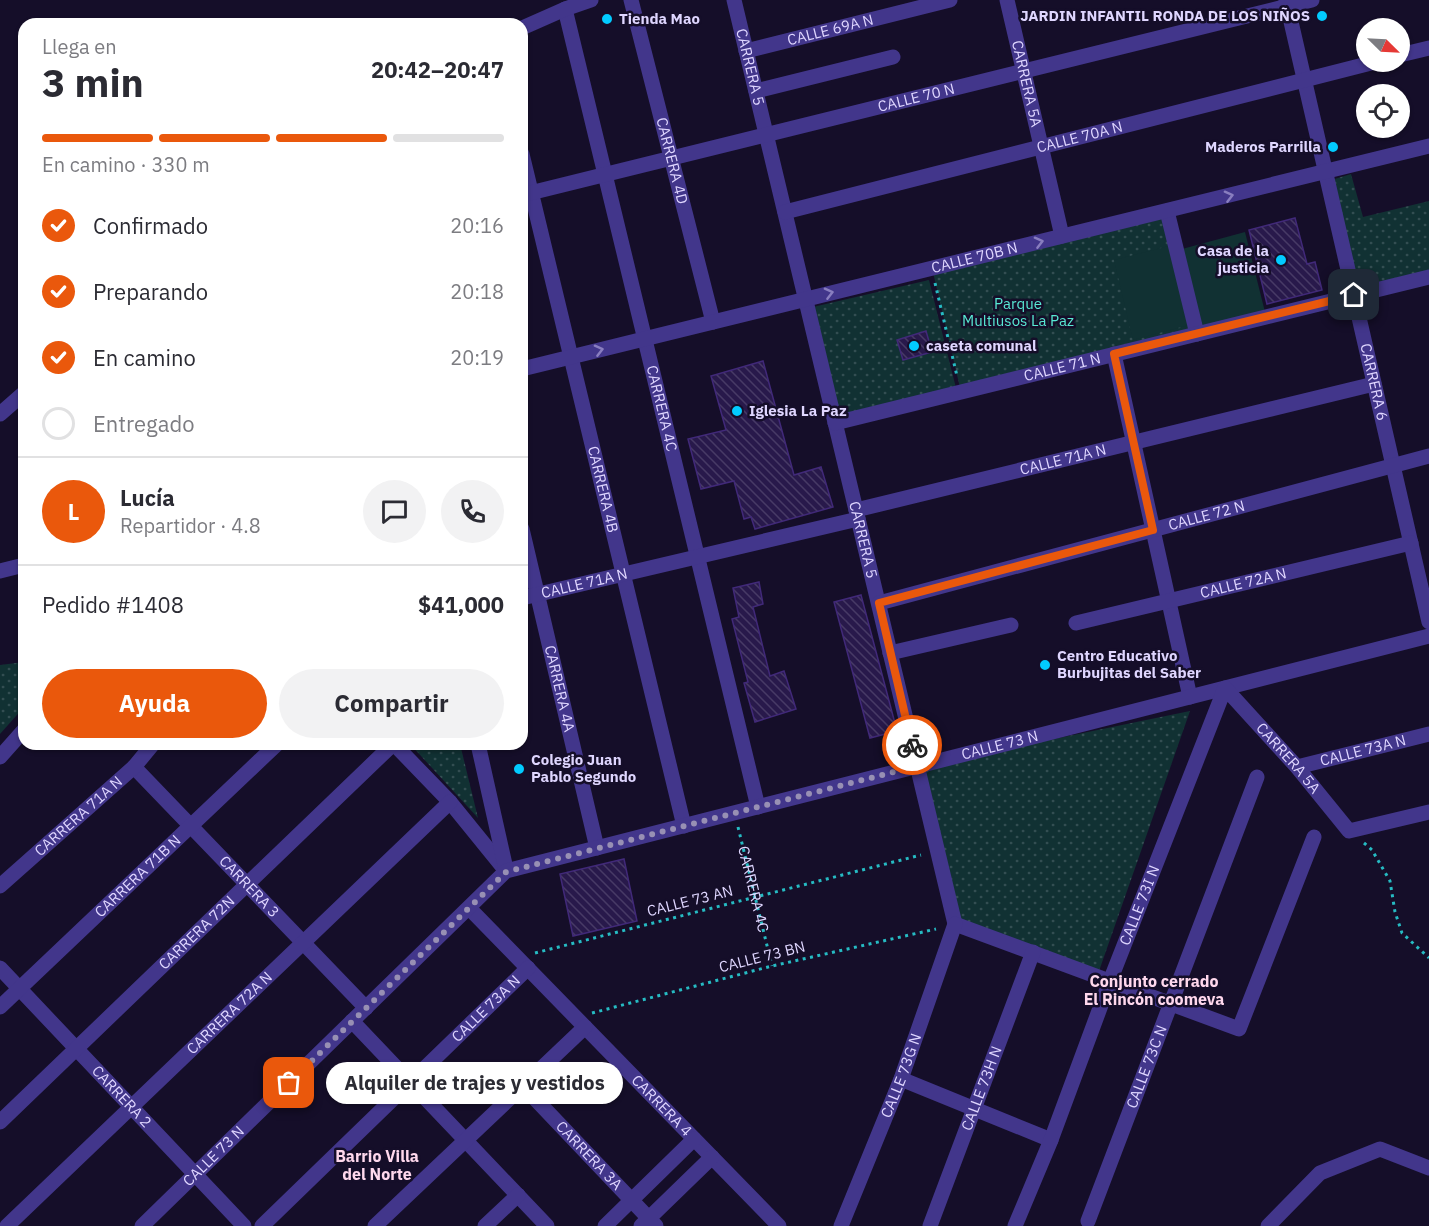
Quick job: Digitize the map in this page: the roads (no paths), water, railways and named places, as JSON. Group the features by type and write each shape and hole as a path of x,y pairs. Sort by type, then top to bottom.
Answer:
{"street":[{"path":"528,25 591,0"},
{"name":"CARRERA 4D","path":"631,0 713,322"},
{"name":"CARRERA 5","path":"734,0 956,924"},
{"name":"CALLE 69A N","path":"746,51 950,0"},
{"name":"CARRERA 5A","path":"1007,0 1062,236"},
{"name":"CALLE 70 N","path":"528,194 1024,71 1286,3 1312,0"},
{"name":"CARRERA 6","path":"1286,3 1429,622"},
{"name":"CARRERA 4C","path":"565,9 758,807"},
{"path":"1410,53 1429,48"},
{"path":"756,92 893,57"},
{"name":"CALLE 70A N","path":"785,212 1356,67"},
{"name":"CALLE 70B N","path":"528,368 1429,148"},
{"name":"CARRERA 4B","path":"528,198 571,357 684,826"},
{"path":"1167,211 1197,334"},
{"name":"CALLE 71 N","path":"836,423 1429,277"},
{"path":"1114,354 1190,697"},
{"name":"CALLE 71A N","path":"530,596 698,557 1134,442 1374,384"},
{"path":"0,414 18,398"},
{"name":"CALLE 72 N","path":"879,603 1429,456"},
{"name":"CALLE 72A N","path":"1076,623 1411,543"},
{"path":"0,571 18,566"},
{"name":"CARRERA 4A","path":"528,579 530,596 597,848"},
{"path":"891,653 1011,626"},
{"name":"CALLE 73 N","path":"142,1226 506,872 1429,636"},
{"name":"CARRERA 5A","path":"1225,688 1297,767 1349,831 1429,812"},
{"name":"CALLE 73I N","path":"1015,1226 1051,1140 1110,981 1225,688"},
{"name":"CALLE 73A N","path":"1297,767 1429,734"},
{"path":"0,757 18,737"},
{"name":"CARRERA 71A N","path":"0,886 134,767 148,750"},
{"name":"CARRERA 71B N","path":"0,1007 271,750"},
{"name":"CARRERA 72N","path":"0,1122 387,750"},
{"path":"399,750 450,802 506,872"},
{"path":"479,750 506,872"},
{"name":"CARRERA 3","path":"134,767 366,1008"},
{"name":"CALLE 73C N","path":"1088,1221 1257,777"},
{"name":"CARRERA 72A N","path":"7,1226 450,802"},
{"path":"956,924 1239,1029 1314,837"},
{"name":"CARRERA 4","path":"469,908 779,1226"},
{"name":"CALLE 73G N","path":"841,1226 901,1079 956,924"},
{"name":"CALLE 73H N","path":"930,1226 1033,952"},
{"name":"CALLE 73A N","path":"262,1226 410,1082 523,963"},
{"name":"CARRERA 2","path":"0,968 244,1226"},
{"path":"352,1021 547,1226"},
{"path":"375,1226 522,1086 581,1022"},
{"path":"901,1079 1051,1140"},
{"name":"CARRERA 3A","path":"522,1086 632,1200 649,1223"},
{"path":"605,1226 694,1139"},
{"path":"1268,1226 1320,1173 1380,1149 1429,1168"},
{"path":"649,1223 712,1157"},
{"path":"485,1226 518,1195"}],"place":[{"name":"JARDIN INFANTIL RONDA DE LOS NIÑOS","path":"1322,16"},
{"name":"Tienda Mao","path":"607,19"},
{"name":"Maderos Parrilla","path":"1333,147"},
{"name":"Casa de la justicia","path":"1281,260"},
{"name":"caseta comunal","path":"914,346"},
{"name":"Iglesia La Paz","path":"737,411"},
{"name":"Centro Educativo Burbujitas del Saber","path":"1045,665"},
{"name":"Colegio Juan Pablo Segundo","path":"519,769"},
{"name":"Alquiler de trajes y vestidos","path":"289,1083"}],"district":[{"name":"Conjunto cerrado El Rincón coomeva","path":"1154,990"},
{"name":"Barrio Villa del Norte","path":"377,1165"}],"park label":[{"name":"Parque Multiusos La Paz","path":"1018,312"}]}
